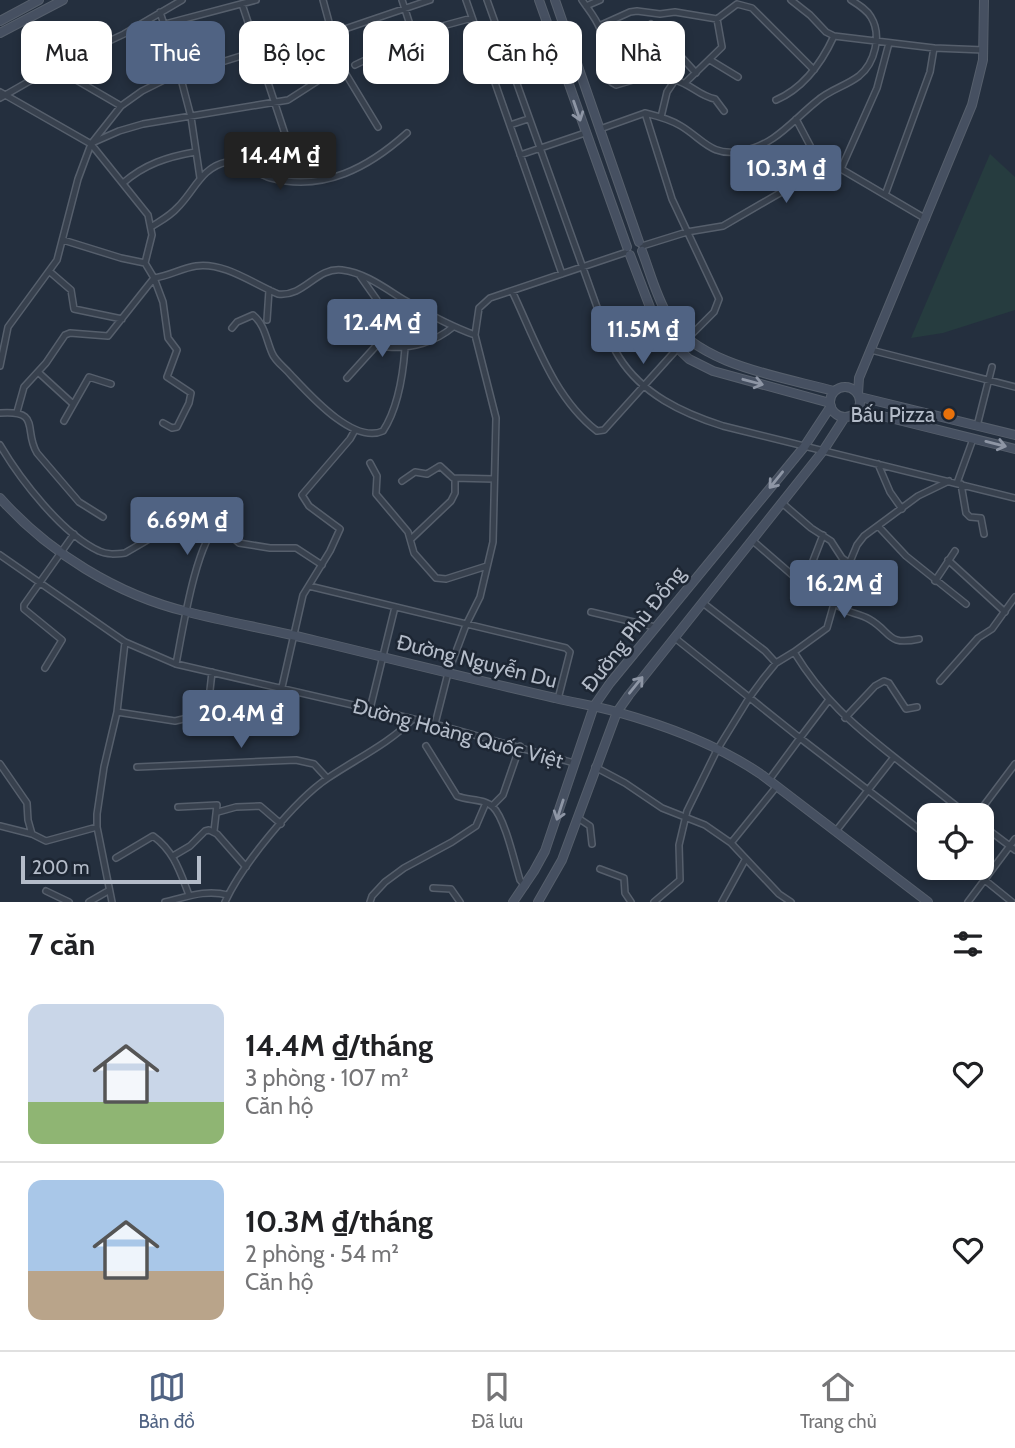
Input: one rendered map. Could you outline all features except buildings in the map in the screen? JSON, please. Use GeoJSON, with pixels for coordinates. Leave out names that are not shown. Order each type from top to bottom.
{"type":"FeatureCollection","features":[{"type":"Feature","properties":{"kind":"main road"},"geometry":{"type":"LineString","coordinates":[[0,21],[39,0]]}},
{"type":"Feature","properties":{"kind":"main road"},"geometry":{"type":"LineString","coordinates":[[0,33],[63,0]]}},
{"type":"Feature","properties":{"kind":"main road"},"geometry":{"type":"LineString","coordinates":[[539,0],[656,323],[677,349],[700,366],[830,405],[836,414],[845,417],[858,410],[859,378],[972,105],[984,50],[984,0]]}},
{"type":"Feature","properties":{"kind":"main road"},"geometry":{"type":"LineString","coordinates":[[555,0],[668,316],[687,339],[717,358],[834,391],[847,387],[859,378]]}},
{"type":"Feature","properties":{"kind":"main road"},"geometry":{"type":"LineString","coordinates":[[628,251],[631,241],[641,246]]}},
{"type":"Feature","properties":{"kind":"main road"},"geometry":{"type":"LineString","coordinates":[[628,251],[637,257],[641,246]]}},
{"type":"Feature","properties":{"kind":"main road"},"geometry":{"type":"LineString","coordinates":[[847,387],[859,395],[1015,435]]}},
{"type":"Feature","properties":{"kind":"main road"},"geometry":{"type":"LineString","coordinates":[[830,405],[834,391]]}},
{"type":"Feature","properties":{"kind":"main road","name":"Đường Phù Đổng"},"geometry":{"type":"LineString","coordinates":[[513,902],[545,851],[594,706],[655,627],[804,447],[830,405]]}},
{"type":"Feature","properties":{"kind":"main road"},"geometry":{"type":"LineString","coordinates":[[858,410],[1015,449]]}},
{"type":"Feature","properties":{"kind":"main road","name":"Đường Phù Đổng"},"geometry":{"type":"LineString","coordinates":[[538,902],[557,870],[617,712],[753,541],[845,417]]}},
{"type":"Feature","properties":{"kind":"main road","name":"Đường Nguyễn Du"},"geometry":{"type":"LineString","coordinates":[[0,498],[60,552],[94,573],[128,590],[186,612],[594,706],[680,733],[744,764],[769,780],[928,902]]}},
{"type":"Feature","properties":{"kind":"street"},"geometry":{"type":"LineString","coordinates":[[112,40],[182,0]]}},
{"type":"Feature","properties":{"kind":"street"},"geometry":{"type":"LineString","coordinates":[[179,21],[256,0]]}},
{"type":"Feature","properties":{"kind":"street"},"geometry":{"type":"LineString","coordinates":[[323,0],[329,21]]}},
{"type":"Feature","properties":{"kind":"street"},"geometry":{"type":"LineString","coordinates":[[402,0],[408,21]]}},
{"type":"Feature","properties":{"kind":"street"},"geometry":{"type":"LineString","coordinates":[[349,27],[430,0]]}},
{"type":"Feature","properties":{"kind":"street"},"geometry":{"type":"LineString","coordinates":[[466,0],[562,274]]}},
{"type":"Feature","properties":{"kind":"street"},"geometry":{"type":"LineString","coordinates":[[487,0],[602,321],[618,356],[644,388],[685,413],[705,421],[1015,498]]}},
{"type":"Feature","properties":{"kind":"street"},"geometry":{"type":"LineString","coordinates":[[596,21],[584,3],[600,0]]}},
{"type":"Feature","properties":{"kind":"street"},"geometry":{"type":"LineString","coordinates":[[791,0],[834,36],[934,48],[984,50]]}},
{"type":"Feature","properties":{"kind":"street"},"geometry":{"type":"LineString","coordinates":[[600,130],[645,113],[681,126],[703,145],[726,153],[745,151],[776,138],[821,97],[859,75],[873,56],[877,41],[876,29],[863,7],[851,0]]}},
{"type":"Feature","properties":{"kind":"street"},"geometry":{"type":"LineString","coordinates":[[242,4],[247,21]]}},
{"type":"Feature","properties":{"kind":"street"},"geometry":{"type":"LineString","coordinates":[[610,21],[637,11],[660,14],[676,12],[717,19],[737,4],[752,8],[814,70]]}},
{"type":"Feature","properties":{"kind":"street"},"geometry":{"type":"LineString","coordinates":[[160,12],[163,21]]}},
{"type":"Feature","properties":{"kind":"street"},"geometry":{"type":"LineString","coordinates":[[449,24],[472,18]]}},
{"type":"Feature","properties":{"kind":"street"},"geometry":{"type":"LineString","coordinates":[[717,19],[722,47],[685,83],[704,97],[715,99],[724,111]]}},
{"type":"Feature","properties":{"kind":"street"},"geometry":{"type":"LineString","coordinates":[[776,100],[793,90],[814,70],[834,36]]}},
{"type":"Feature","properties":{"kind":"street"},"geometry":{"type":"LineString","coordinates":[[841,169],[877,88],[889,43]]}},
{"type":"Feature","properties":{"kind":"street"},"geometry":{"type":"LineString","coordinates":[[885,195],[930,72],[934,48]]}},
{"type":"Feature","properties":{"kind":"street"},"geometry":{"type":"LineString","coordinates":[[710,60],[738,77]]}},
{"type":"Feature","properties":{"kind":"street"},"geometry":{"type":"LineString","coordinates":[[355,65],[363,61]]}},
{"type":"Feature","properties":{"kind":"street"},"geometry":{"type":"LineString","coordinates":[[685,61],[696,73]]}},
{"type":"Feature","properties":{"kind":"street"},"geometry":{"type":"LineString","coordinates":[[349,80],[377,127]]}},
{"type":"Feature","properties":{"kind":"street"},"geometry":{"type":"LineString","coordinates":[[2,95],[22,84]]}},
{"type":"Feature","properties":{"kind":"street"},"geometry":{"type":"LineString","coordinates":[[83,84],[121,106]]}},
{"type":"Feature","properties":{"kind":"street"},"geometry":{"type":"LineString","coordinates":[[0,366],[8,327],[57,260],[78,179],[91,144],[121,106],[155,84]]}},
{"type":"Feature","properties":{"kind":"street"},"geometry":{"type":"LineString","coordinates":[[182,84],[191,117],[200,178]]}},
{"type":"Feature","properties":{"kind":"street"},"geometry":{"type":"LineString","coordinates":[[268,84],[286,136]]}},
{"type":"Feature","properties":{"kind":"street"},"geometry":{"type":"LineString","coordinates":[[91,144],[129,127],[274,104],[288,100],[313,84]]}},
{"type":"Feature","properties":{"kind":"street"},"geometry":{"type":"LineString","coordinates":[[662,117],[667,92],[672,84]]}},
{"type":"Feature","properties":{"kind":"street"},"geometry":{"type":"LineString","coordinates":[[2,95],[91,144],[145,209],[151,227],[145,262],[163,302],[168,338],[177,350],[167,377],[191,393],[177,426],[172,428],[163,423]]}},
{"type":"Feature","properties":{"kind":"street"},"geometry":{"type":"LineString","coordinates":[[645,113],[672,199],[719,299],[714,312],[687,339]]}},
{"type":"Feature","properties":{"kind":"street"},"geometry":{"type":"LineString","coordinates":[[510,125],[528,118]]}},
{"type":"Feature","properties":{"kind":"street"},"geometry":{"type":"LineString","coordinates":[[796,119],[823,170]]}},
{"type":"Feature","properties":{"kind":"street"},"geometry":{"type":"LineString","coordinates":[[151,227],[177,209],[200,178],[218,166],[241,162],[271,178],[295,181],[339,177],[372,162],[407,133]]}},
{"type":"Feature","properties":{"kind":"street"},"geometry":{"type":"LineString","coordinates":[[520,155],[585,133]]}},
{"type":"Feature","properties":{"kind":"street"},"geometry":{"type":"LineString","coordinates":[[123,183],[155,161],[195,152]]}},
{"type":"Feature","properties":{"kind":"street"},"geometry":{"type":"LineString","coordinates":[[641,246],[687,232],[723,226],[829,168],[841,169],[926,219]]}},
{"type":"Feature","properties":{"kind":"street"},"geometry":{"type":"LineString","coordinates":[[63,240],[121,258],[145,262]]}},
{"type":"Feature","properties":{"kind":"street"},"geometry":{"type":"LineString","coordinates":[[435,724],[448,673],[480,597],[493,542],[496,418],[475,335],[478,313],[482,304],[490,298],[628,251]]}},
{"type":"Feature","properties":{"kind":"street"},"geometry":{"type":"LineString","coordinates":[[17,412],[24,387],[65,335],[74,333],[105,337],[113,332],[154,278],[198,266],[219,268],[269,290],[288,295],[297,293],[315,278],[331,270],[341,270],[367,277],[453,327],[475,335]]}},
{"type":"Feature","properties":{"kind":"street"},"geometry":{"type":"LineString","coordinates":[[49,271],[71,290],[74,309],[122,319]]}},
{"type":"Feature","properties":{"kind":"street"},"geometry":{"type":"LineString","coordinates":[[360,276],[377,300],[384,343],[388,347],[405,348],[438,337],[453,327]]}},
{"type":"Feature","properties":{"kind":"street"},"geometry":{"type":"LineString","coordinates":[[267,320],[269,290]]}},
{"type":"Feature","properties":{"kind":"street"},"geometry":{"type":"LineString","coordinates":[[512,291],[546,364],[568,402],[597,431],[604,430],[677,349]]}},
{"type":"Feature","properties":{"kind":"street"},"geometry":{"type":"LineString","coordinates":[[232,328],[250,315],[256,317],[263,327],[271,352],[307,394],[348,427],[379,433],[387,426],[392,416],[405,348]]}},
{"type":"Feature","properties":{"kind":"street"},"geometry":{"type":"LineString","coordinates":[[347,378],[375,347],[384,343]]}},
{"type":"Feature","properties":{"kind":"street"},"geometry":{"type":"LineString","coordinates":[[871,350],[1015,387]]}},
{"type":"Feature","properties":{"kind":"street"},"geometry":{"type":"LineString","coordinates":[[977,426],[992,368]]}},
{"type":"Feature","properties":{"kind":"street"},"geometry":{"type":"LineString","coordinates":[[38,372],[73,404]]}},
{"type":"Feature","properties":{"kind":"street"},"geometry":{"type":"LineString","coordinates":[[64,421],[89,377],[111,384]]}},
{"type":"Feature","properties":{"kind":"street"},"geometry":{"type":"LineString","coordinates":[[0,413],[17,412],[25,417],[32,428],[37,453],[79,502],[103,517]]}},
{"type":"Feature","properties":{"kind":"street"},"geometry":{"type":"LineString","coordinates":[[282,687],[303,595],[340,530],[309,506],[302,495],[351,439],[355,430]]}},
{"type":"Feature","properties":{"kind":"street"},"geometry":{"type":"LineString","coordinates":[[973,439],[959,483],[966,513],[970,517],[981,518],[984,534]]}},
{"type":"Feature","properties":{"kind":"street"},"geometry":{"type":"LineString","coordinates":[[0,445],[32,493],[74,534],[99,551],[125,553],[180,521],[200,513],[207,514],[239,543],[270,548],[296,548],[322,565]]}},
{"type":"Feature","properties":{"kind":"street"},"geometry":{"type":"LineString","coordinates":[[370,463],[377,476],[376,494],[411,538],[414,553],[436,578],[446,579],[487,566]]}},
{"type":"Feature","properties":{"kind":"street"},"geometry":{"type":"LineString","coordinates":[[878,464],[890,492],[902,509]]}},
{"type":"Feature","properties":{"kind":"street"},"geometry":{"type":"LineString","coordinates":[[402,481],[415,472],[427,474],[440,466],[455,479],[494,479]]}},
{"type":"Feature","properties":{"kind":"street"},"geometry":{"type":"LineString","coordinates":[[411,538],[451,501],[455,493],[455,479]]}},
{"type":"Feature","properties":{"kind":"street"},"geometry":{"type":"LineString","coordinates":[[654,902],[680,880],[679,845],[685,819],[717,750],[748,698],[776,663],[827,628],[834,602],[857,545],[918,496],[949,481]]}},
{"type":"Feature","properties":{"kind":"street"},"geometry":{"type":"LineString","coordinates":[[782,503],[823,535],[849,564]]}},
{"type":"Feature","properties":{"kind":"street"},"geometry":{"type":"LineString","coordinates":[[176,664],[186,612],[205,542],[219,524]]}},
{"type":"Feature","properties":{"kind":"street"},"geometry":{"type":"LineString","coordinates":[[878,526],[906,556],[966,604]]}},
{"type":"Feature","properties":{"kind":"street"},"geometry":{"type":"LineString","coordinates":[[45,668],[62,640],[24,607],[74,534]]}},
{"type":"Feature","properties":{"kind":"street"},"geometry":{"type":"LineString","coordinates":[[753,541],[798,580],[811,566],[823,535]]}},
{"type":"Feature","properties":{"kind":"street"},"geometry":{"type":"LineString","coordinates":[[935,580],[956,551]]}},
{"type":"Feature","properties":{"kind":"street","name":"Đường Hoàng Quốc Việt"},"geometry":{"type":"LineString","coordinates":[[0,555],[125,642],[176,664],[435,724],[574,763]]}},
{"type":"Feature","properties":{"kind":"street"},"geometry":{"type":"LineString","coordinates":[[948,560],[1005,612]]}},
{"type":"Feature","properties":{"kind":"street"},"geometry":{"type":"LineString","coordinates":[[309,586],[566,648],[570,652],[558,699]]}},
{"type":"Feature","properties":{"kind":"street"},"geometry":{"type":"LineString","coordinates":[[940,681],[978,638],[992,629],[1015,597]]}},
{"type":"Feature","properties":{"kind":"street"},"geometry":{"type":"LineString","coordinates":[[834,602],[852,615],[871,621],[890,638],[905,642],[919,639]]}},
{"type":"Feature","properties":{"kind":"street"},"geometry":{"type":"LineString","coordinates":[[703,603],[765,651],[776,663]]}},
{"type":"Feature","properties":{"kind":"street"},"geometry":{"type":"LineString","coordinates":[[370,709],[395,607]]}},
{"type":"Feature","properties":{"kind":"street"},"geometry":{"type":"LineString","coordinates":[[591,612],[655,627]]}},
{"type":"Feature","properties":{"kind":"street"},"geometry":{"type":"LineString","coordinates":[[675,638],[748,698],[917,828]]}},
{"type":"Feature","properties":{"kind":"street"},"geometry":{"type":"LineString","coordinates":[[112,902],[97,827],[100,788],[117,712],[125,642]]}},
{"type":"Feature","properties":{"kind":"street"},"geometry":{"type":"LineString","coordinates":[[794,652],[828,701],[845,718],[952,803]]}},
{"type":"Feature","properties":{"kind":"street"},"geometry":{"type":"LineString","coordinates":[[117,712],[175,721],[207,717],[212,672]]}},
{"type":"Feature","properties":{"kind":"street"},"geometry":{"type":"LineString","coordinates":[[845,718],[884,681],[889,683],[906,709],[917,707]]}},
{"type":"Feature","properties":{"kind":"street"},"geometry":{"type":"LineString","coordinates":[[769,780],[828,701]]}},
{"type":"Feature","properties":{"kind":"street"},"geometry":{"type":"LineString","coordinates":[[225,902],[246,867],[297,806],[327,778],[368,753],[412,720]]}},
{"type":"Feature","properties":{"kind":"street"},"geometry":{"type":"LineString","coordinates":[[426,746],[457,796],[477,799],[489,805],[507,836],[524,886]]}},
{"type":"Feature","properties":{"kind":"street"},"geometry":{"type":"LineString","coordinates":[[370,902],[385,882],[404,868],[476,827],[489,805],[503,795],[520,746]]}},
{"type":"Feature","properties":{"kind":"street"},"geometry":{"type":"LineString","coordinates":[[836,831],[894,757]]}},
{"type":"Feature","properties":{"kind":"street"},"geometry":{"type":"LineString","coordinates":[[137,767],[296,760],[314,764],[327,778]]}},
{"type":"Feature","properties":{"kind":"street"},"geometry":{"type":"LineString","coordinates":[[0,764],[27,803],[28,820],[33,834]]}},
{"type":"Feature","properties":{"kind":"street"},"geometry":{"type":"LineString","coordinates":[[986,803],[1015,764]]}},
{"type":"Feature","properties":{"kind":"street"},"geometry":{"type":"LineString","coordinates":[[595,767],[662,808],[705,825],[731,843],[779,894],[791,902]]}},
{"type":"Feature","properties":{"kind":"street"},"geometry":{"type":"LineString","coordinates":[[731,843],[777,786]]}},
{"type":"Feature","properties":{"kind":"street"},"geometry":{"type":"LineString","coordinates":[[178,807],[215,805],[218,813],[214,831]]}},
{"type":"Feature","properties":{"kind":"street"},"geometry":{"type":"LineString","coordinates":[[218,813],[236,807],[260,806],[281,824]]}},
{"type":"Feature","properties":{"kind":"street"},"geometry":{"type":"LineString","coordinates":[[578,818],[590,826],[592,844]]}},
{"type":"Feature","properties":{"kind":"street"},"geometry":{"type":"LineString","coordinates":[[0,827],[33,834],[50,841],[97,827]]}},
{"type":"Feature","properties":{"kind":"street"},"geometry":{"type":"LineString","coordinates":[[173,856],[190,846],[205,831],[214,831],[246,867]]}},
{"type":"Feature","properties":{"kind":"street"},"geometry":{"type":"LineString","coordinates":[[994,834],[1012,848]]}},
{"type":"Feature","properties":{"kind":"street"},"geometry":{"type":"LineString","coordinates":[[116,858],[153,836],[167,847],[173,856],[189,895]]}},
{"type":"Feature","properties":{"kind":"street"},"geometry":{"type":"LineString","coordinates":[[994,869],[1012,848],[1015,839]]}},
{"type":"Feature","properties":{"kind":"street"},"geometry":{"type":"LineString","coordinates":[[722,902],[745,860]]}},
{"type":"Feature","properties":{"kind":"street"},"geometry":{"type":"LineString","coordinates":[[600,869],[624,878],[625,893],[631,902]]}},
{"type":"Feature","properties":{"kind":"street"},"geometry":{"type":"LineString","coordinates":[[968,902],[984,880]]}},
{"type":"Feature","properties":{"kind":"street"},"geometry":{"type":"LineString","coordinates":[[986,880],[1012,902]]}},
{"type":"Feature","properties":{"kind":"street"},"geometry":{"type":"LineString","coordinates":[[433,888],[451,889],[460,902]]}},
{"type":"Feature","properties":{"kind":"street"},"geometry":{"type":"LineString","coordinates":[[46,891],[69,902]]}},
{"type":"Feature","properties":{"kind":"street"},"geometry":{"type":"LineString","coordinates":[[89,902],[108,891]]}},
{"type":"Feature","properties":{"kind":"street"},"geometry":{"type":"LineString","coordinates":[[165,902],[189,895],[217,892],[228,895]]}},
{"type":"Feature","properties":{"kind":"green space"},"geometry":{"type":"Polygon","coordinates":[[[990,154],[1015,177],[1015,310],[943,333],[911,338],[990,154]]]}},
{"type":"Feature","properties":{"kind":"place","name":"Bấu Pizza"},"geometry":{"type":"Point","coordinates":[949,414]}}]}
